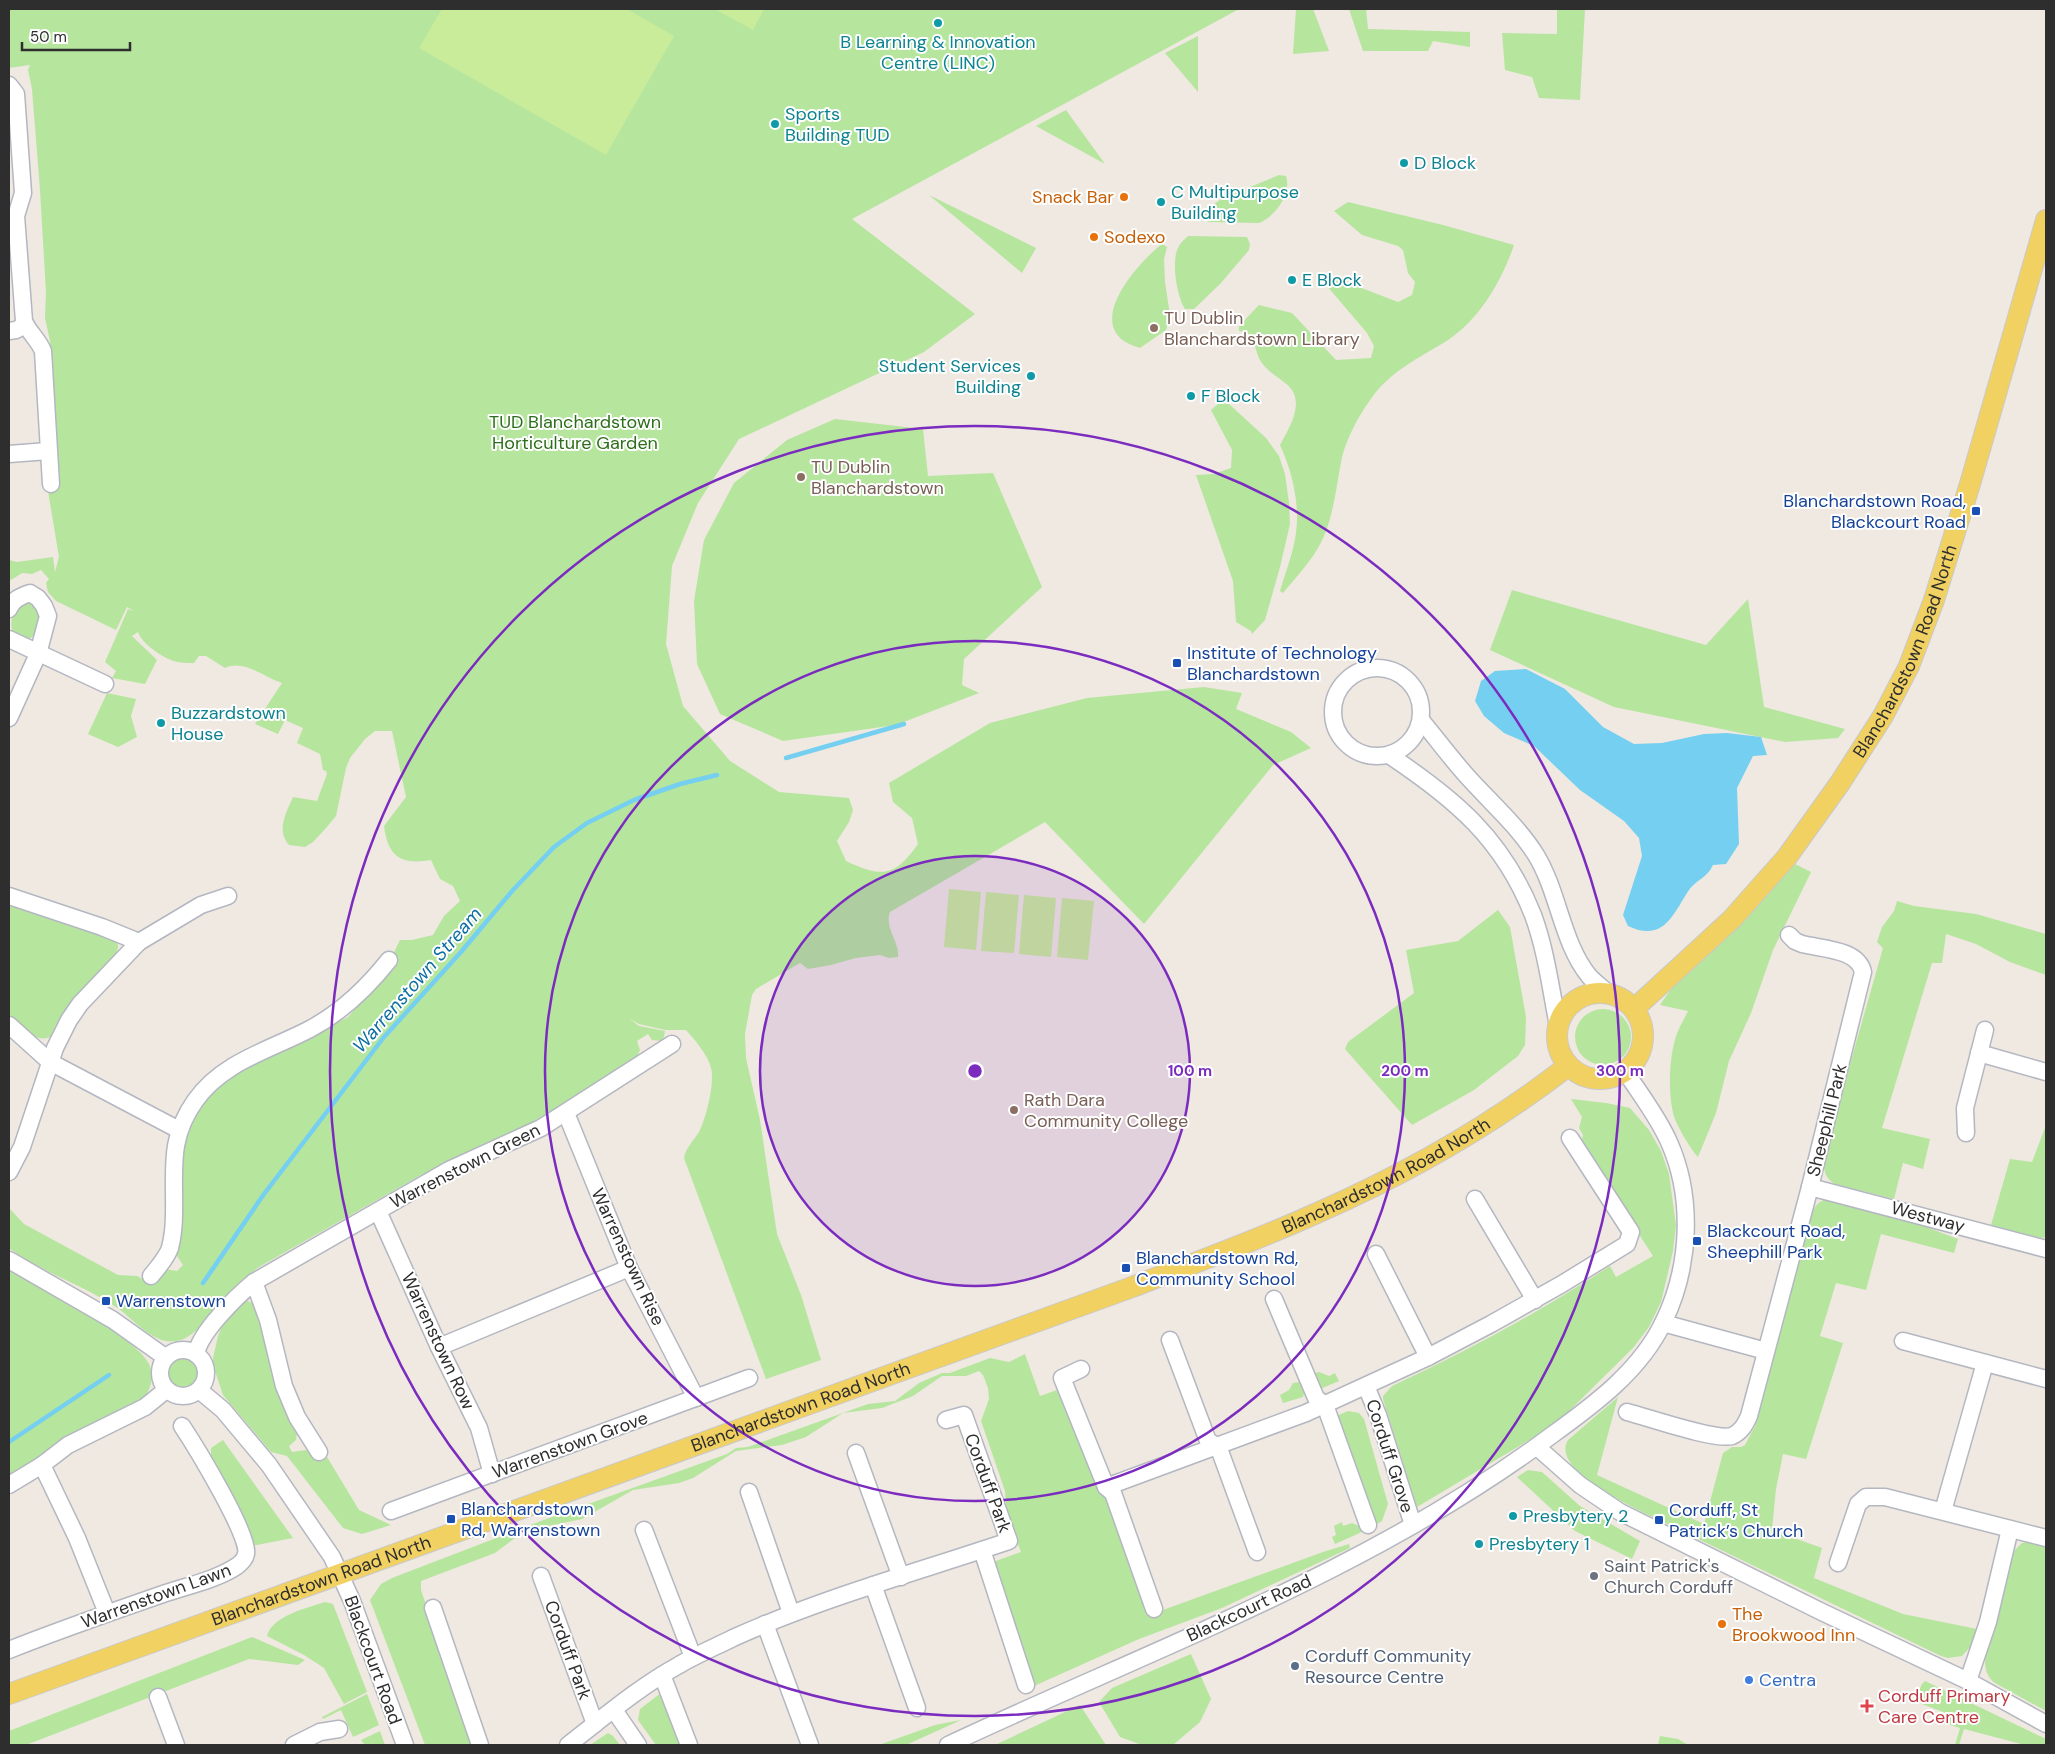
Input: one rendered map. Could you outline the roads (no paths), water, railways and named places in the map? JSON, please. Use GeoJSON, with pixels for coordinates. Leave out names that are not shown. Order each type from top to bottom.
{"type":"FeatureCollection","features":[{"type":"Feature","properties":{"kind":"main road","name":"Blanchardstown Road North"},"geometry":{"type":"LineString","coordinates":[[1634,1009],[1732,918],[1787,857],[1840,783],[1883,716],[1909,666],[1934,600],[1970,484],[2046,220]]}},
{"type":"Feature","properties":{"kind":"main road"},"geometry":{"type":"LineString","coordinates":[[1596,993],[1609,994],[1622,1000],[1634,1009],[1641,1022],[1643,1036],[1641,1050],[1634,1063],[1625,1071],[1609,1078],[1594,1079],[1580,1075],[1568,1066],[1560,1054],[1557,1040],[1558,1026],[1563,1014],[1572,1004],[1583,997],[1596,993]]}},
{"type":"Feature","properties":{"kind":"main road","name":"Blanchardstown Road North"},"geometry":{"type":"LineString","coordinates":[[9,1694],[1135,1286],[1317,1213],[1371,1187],[1483,1125],[1568,1066]]}},
{"type":"Feature","properties":{"kind":"street"},"geometry":{"type":"LineString","coordinates":[[9,85],[16,94],[23,193],[12,213],[26,325],[40,342],[43,351],[48,451],[52,484]]}},
{"type":"Feature","properties":{"kind":"street"},"geometry":{"type":"LineString","coordinates":[[9,331],[26,325]]}},
{"type":"Feature","properties":{"kind":"street"},"geometry":{"type":"LineString","coordinates":[[9,454],[48,451]]}},
{"type":"Feature","properties":{"kind":"street"},"geometry":{"type":"LineString","coordinates":[[9,609],[10,604],[21,596],[30,594],[38,598],[48,616],[38,654],[9,718]]}},
{"type":"Feature","properties":{"kind":"street"},"geometry":{"type":"LineString","coordinates":[[9,639],[105,684]]}},
{"type":"Feature","properties":{"kind":"street"},"geometry":{"type":"LineString","coordinates":[[1376,669],[1390,670],[1402,676],[1412,685],[1418,697],[1421,708],[1421,720],[1416,733],[1407,745],[1389,755],[1366,755],[1353,749],[1342,739],[1336,727],[1333,713],[1336,699],[1342,686],[1351,677],[1363,671],[1376,669]]}},
{"type":"Feature","properties":{"kind":"street"},"geometry":{"type":"LineString","coordinates":[[1421,720],[1466,775],[1512,823],[1536,855],[1554,893],[1571,944],[1580,963],[1590,977],[1609,994]]}},
{"type":"Feature","properties":{"kind":"street"},"geometry":{"type":"LineString","coordinates":[[1389,755],[1436,788],[1472,818],[1505,860],[1533,916],[1558,1026]]}},
{"type":"Feature","properties":{"kind":"street"},"geometry":{"type":"LineString","coordinates":[[9,896],[102,927],[139,942]]}},
{"type":"Feature","properties":{"kind":"street"},"geometry":{"type":"LineString","coordinates":[[9,1172],[22,1147],[50,1062],[64,1029],[80,1004],[139,942],[201,905],[228,896]]}},
{"type":"Feature","properties":{"kind":"street","name":"Sheephill Park"},"geometry":{"type":"LineString","coordinates":[[1626,1412],[1719,1437],[1733,1435],[1744,1427],[1749,1416],[1810,1187],[1863,972],[1857,959],[1848,954],[1802,944],[1795,941],[1789,935]]}},
{"type":"Feature","properties":{"kind":"street"},"geometry":{"type":"LineString","coordinates":[[151,1276],[164,1259],[173,1237],[173,1161],[179,1130],[194,1102],[211,1082],[228,1069],[330,1018],[354,999],[389,960]]}},
{"type":"Feature","properties":{"kind":"street"},"geometry":{"type":"LineString","coordinates":[[9,1025],[50,1062],[179,1130]]}},
{"type":"Feature","properties":{"kind":"street"},"geometry":{"type":"LineString","coordinates":[[1966,1133],[1965,1108],[1985,1030]]}},
{"type":"Feature","properties":{"kind":"street","name":"Warrenstown Green"},"geometry":{"type":"LineString","coordinates":[[196,1354],[204,1337],[227,1307],[254,1282],[451,1169],[542,1128],[672,1044]]}},
{"type":"Feature","properties":{"kind":"street"},"geometry":{"type":"LineString","coordinates":[[1979,1053],[2046,1072]]}},
{"type":"Feature","properties":{"kind":"street","name":"Blackcourt Road"},"geometry":{"type":"LineString","coordinates":[[948,1745],[1238,1614],[1373,1548],[1500,1472],[1537,1447],[1594,1404],[1615,1384],[1648,1348],[1663,1323],[1674,1296],[1682,1263],[1685,1238],[1684,1196],[1669,1142],[1625,1071]]}},
{"type":"Feature","properties":{"kind":"street","name":"Warrenstown Rise"},"geometry":{"type":"LineString","coordinates":[[566,1114],[628,1268],[696,1398]]}},
{"type":"Feature","properties":{"kind":"street","name":"Corduff Grove"},"geometry":{"type":"LineString","coordinates":[[1106,1487],[1325,1405],[1366,1386],[1428,1357],[1535,1300],[1627,1244],[1631,1232],[1570,1138]]}},
{"type":"Feature","properties":{"kind":"street","name":"Westway"},"geometry":{"type":"LineString","coordinates":[[1810,1187],[2046,1249]]}},
{"type":"Feature","properties":{"kind":"street"},"geometry":{"type":"LineString","coordinates":[[1475,1199],[1535,1300]]}},
{"type":"Feature","properties":{"kind":"street","name":"Warrenstown Row"},"geometry":{"type":"LineString","coordinates":[[378,1211],[439,1347],[479,1428],[492,1474]]}},
{"type":"Feature","properties":{"kind":"street"},"geometry":{"type":"LineString","coordinates":[[1376,1254],[1428,1357]]}},
{"type":"Feature","properties":{"kind":"street"},"geometry":{"type":"LineString","coordinates":[[9,1260],[113,1320],[165,1357]]}},
{"type":"Feature","properties":{"kind":"street"},"geometry":{"type":"LineString","coordinates":[[439,1347],[628,1268]]}},
{"type":"Feature","properties":{"kind":"street"},"geometry":{"type":"LineString","coordinates":[[254,1282],[268,1320],[284,1386],[297,1417],[319,1452]]}},
{"type":"Feature","properties":{"kind":"street"},"geometry":{"type":"LineString","coordinates":[[1274,1299],[1316,1398],[1325,1405],[1368,1525]]}},
{"type":"Feature","properties":{"kind":"street"},"geometry":{"type":"LineString","coordinates":[[1663,1323],[1766,1352]]}},
{"type":"Feature","properties":{"kind":"street"},"geometry":{"type":"LineString","coordinates":[[1170,1340],[1208,1441],[1217,1446],[1257,1552]]}},
{"type":"Feature","properties":{"kind":"street"},"geometry":{"type":"LineString","coordinates":[[1903,1341],[2046,1380]]}},
{"type":"Feature","properties":{"kind":"street"},"geometry":{"type":"LineString","coordinates":[[184,1350],[196,1354],[206,1367],[204,1383],[199,1390],[193,1394],[179,1397],[166,1390],[162,1384],[159,1370],[165,1357],[170,1353],[184,1350]]}},
{"type":"Feature","properties":{"kind":"street"},"geometry":{"type":"LineString","coordinates":[[1943,1511],[1985,1363]]}},
{"type":"Feature","properties":{"kind":"street"},"geometry":{"type":"LineString","coordinates":[[1081,1369],[1062,1378],[1106,1487],[1113,1493],[1154,1609]]}},
{"type":"Feature","properties":{"kind":"street","name":"Warrenstown Grove"},"geometry":{"type":"LineString","coordinates":[[391,1511],[749,1378]]}},
{"type":"Feature","properties":{"kind":"street","name":"Corduff Grove"},"geometry":{"type":"LineString","coordinates":[[1366,1386],[1378,1415],[1413,1525]]}},
{"type":"Feature","properties":{"kind":"street"},"geometry":{"type":"LineString","coordinates":[[9,1485],[42,1465],[68,1445],[145,1407],[166,1390]]}},
{"type":"Feature","properties":{"kind":"street","name":"Blackcourt Road"},"geometry":{"type":"LineString","coordinates":[[199,1390],[223,1410],[269,1465],[316,1532],[341,1574],[406,1745]]}},
{"type":"Feature","properties":{"kind":"street","name":"Corduff Park"},"geometry":{"type":"LineString","coordinates":[[568,1745],[662,1675],[693,1657],[791,1613],[1009,1541],[964,1415],[946,1420]]}},
{"type":"Feature","properties":{"kind":"street","name":"Warrenstown Lawn"},"geometry":{"type":"LineString","coordinates":[[9,1650],[107,1613],[220,1574],[236,1567],[246,1556],[247,1550],[244,1541],[225,1500],[196,1446],[182,1426]]}},
{"type":"Feature","properties":{"kind":"street"},"geometry":{"type":"LineString","coordinates":[[1537,1447],[1580,1485],[1620,1512],[1814,1608],[1968,1681],[2046,1724]]}},
{"type":"Feature","properties":{"kind":"street"},"geometry":{"type":"LineString","coordinates":[[856,1453],[901,1576]]}},
{"type":"Feature","properties":{"kind":"street"},"geometry":{"type":"LineString","coordinates":[[42,1465],[77,1538],[107,1613]]}},
{"type":"Feature","properties":{"kind":"street"},"geometry":{"type":"LineString","coordinates":[[749,1492],[791,1613]]}},
{"type":"Feature","properties":{"kind":"street"},"geometry":{"type":"LineString","coordinates":[[1838,1563],[1858,1504],[1866,1497],[1881,1496],[2046,1538]]}},
{"type":"Feature","properties":{"kind":"street"},"geometry":{"type":"LineString","coordinates":[[1968,1681],[1988,1622],[2010,1529]]}},
{"type":"Feature","properties":{"kind":"street"},"geometry":{"type":"LineString","coordinates":[[644,1530],[693,1657]]}},
{"type":"Feature","properties":{"kind":"street","name":"Corduff Park"},"geometry":{"type":"LineString","coordinates":[[982,1550],[1026,1685]]}},
{"type":"Feature","properties":{"kind":"street","name":"Corduff Park"},"geometry":{"type":"LineString","coordinates":[[541,1576],[595,1724]]}},
{"type":"Feature","properties":{"kind":"street"},"geometry":{"type":"LineString","coordinates":[[873,1585],[917,1708]]}},
{"type":"Feature","properties":{"kind":"street"},"geometry":{"type":"LineString","coordinates":[[433,1608],[480,1745]]}},
{"type":"Feature","properties":{"kind":"street"},"geometry":{"type":"LineString","coordinates":[[765,1624],[810,1745]]}},
{"type":"Feature","properties":{"kind":"street"},"geometry":{"type":"LineString","coordinates":[[662,1675],[688,1745]]}},
{"type":"Feature","properties":{"kind":"street"},"geometry":{"type":"LineString","coordinates":[[158,1697],[176,1745]]}},
{"type":"Feature","properties":{"kind":"street","name":"Corduff Park"},"geometry":{"type":"LineString","coordinates":[[614,1710],[638,1745]]}},
{"type":"Feature","properties":{"kind":"street"},"geometry":{"type":"LineString","coordinates":[[294,1745],[320,1732],[339,1729]]}},
{"type":"Feature","properties":{"kind":"water"},"geometry":{"type":"Polygon","coordinates":[[[1526,669],[1565,689],[1603,727],[1634,744],[1662,743],[1704,734],[1727,733],[1761,737],[1767,755],[1753,756],[1737,788],[1739,844],[1726,864],[1713,865],[1708,873],[1689,890],[1672,916],[1659,928],[1650,931],[1628,926],[1623,915],[1642,856],[1639,838],[1624,821],[1580,790],[1534,746],[1504,733],[1484,716],[1475,701],[1481,681],[1495,671],[1526,669]]]}},
{"type":"Feature","properties":{"kind":"waterway","name":"Warrenstown Stream"},"geometry":{"type":"LineString","coordinates":[[786,758],[904,724]]}},
{"type":"Feature","properties":{"kind":"waterway","name":"Warrenstown Stream"},"geometry":{"type":"LineString","coordinates":[[203,1283],[264,1194],[384,1037],[461,952],[513,890],[554,847],[587,823],[634,800],[680,784],[717,775]]}},
{"type":"Feature","properties":{"kind":"waterway","name":"Warrenstown Stream"},"geometry":{"type":"LineString","coordinates":[[9,1442],[109,1375]]}},
{"type":"Feature","properties":{"kind":"place","name":"B Learning & Innovation Centre (LINC)"},"geometry":{"type":"Point","coordinates":[938,23]}},
{"type":"Feature","properties":{"kind":"place","name":"Sports Building TUD"},"geometry":{"type":"Point","coordinates":[775,124]}},
{"type":"Feature","properties":{"kind":"place","name":"D Block"},"geometry":{"type":"Point","coordinates":[1404,163]}},
{"type":"Feature","properties":{"kind":"place","name":"Snack Bar"},"geometry":{"type":"Point","coordinates":[1124,197]}},
{"type":"Feature","properties":{"kind":"place","name":"C Multipurpose Building"},"geometry":{"type":"Point","coordinates":[1161,202]}},
{"type":"Feature","properties":{"kind":"place","name":"Sodexo"},"geometry":{"type":"Point","coordinates":[1094,237]}},
{"type":"Feature","properties":{"kind":"place","name":"E Block"},"geometry":{"type":"Point","coordinates":[1292,280]}},
{"type":"Feature","properties":{"kind":"place","name":"TU Dublin Blanchardstown Library"},"geometry":{"type":"Point","coordinates":[1154,328]}},
{"type":"Feature","properties":{"kind":"place","name":"Student Services Building"},"geometry":{"type":"Point","coordinates":[1031,376]}},
{"type":"Feature","properties":{"kind":"place","name":"F Block"},"geometry":{"type":"Point","coordinates":[1191,396]}},
{"type":"Feature","properties":{"kind":"place","name":"TU Dublin Blanchardstown"},"geometry":{"type":"Point","coordinates":[801,477]}},
{"type":"Feature","properties":{"kind":"place","name":"Blanchardstown Road, Blackcourt Road"},"geometry":{"type":"Point","coordinates":[1976,511]}},
{"type":"Feature","properties":{"kind":"place","name":"Institute of Technology Blanchardstown"},"geometry":{"type":"Point","coordinates":[1177,663]}},
{"type":"Feature","properties":{"kind":"place","name":"Buzzardstown House"},"geometry":{"type":"Point","coordinates":[161,723]}},
{"type":"Feature","properties":{"kind":"place","name":"Rath Dara Community College"},"geometry":{"type":"Point","coordinates":[1014,1110]}},
{"type":"Feature","properties":{"kind":"place","name":"Blackcourt Road, Sheephill Park"},"geometry":{"type":"Point","coordinates":[1697,1241]}},
{"type":"Feature","properties":{"kind":"place","name":"Blanchardstown Rd, Community School"},"geometry":{"type":"Point","coordinates":[1126,1268]}},
{"type":"Feature","properties":{"kind":"place","name":"Warrenstown"},"geometry":{"type":"Point","coordinates":[106,1301]}},
{"type":"Feature","properties":{"kind":"place","name":"Presbytery 2"},"geometry":{"type":"Point","coordinates":[1513,1516]}},
{"type":"Feature","properties":{"kind":"place","name":"Blanchardstown Rd, Warrenstown"},"geometry":{"type":"Point","coordinates":[451,1519]}},
{"type":"Feature","properties":{"kind":"place","name":"Corduff, St Patrick’s Church"},"geometry":{"type":"Point","coordinates":[1659,1520]}},
{"type":"Feature","properties":{"kind":"place","name":"Presbytery 1"},"geometry":{"type":"Point","coordinates":[1479,1544]}},
{"type":"Feature","properties":{"kind":"place","name":"Saint Patrick's Church Corduff"},"geometry":{"type":"Point","coordinates":[1594,1576]}},
{"type":"Feature","properties":{"kind":"place","name":"The Brookwood Inn"},"geometry":{"type":"Point","coordinates":[1722,1624]}},
{"type":"Feature","properties":{"kind":"place","name":"Corduff Community Resource Centre"},"geometry":{"type":"Point","coordinates":[1295,1666]}},
{"type":"Feature","properties":{"kind":"place","name":"Centra"},"geometry":{"type":"Point","coordinates":[1749,1680]}},
{"type":"Feature","properties":{"kind":"place","name":"Corduff Primary Care Centre"},"geometry":{"type":"Point","coordinates":[1867,1706]}},
{"type":"Feature","properties":{"kind":"park label","name":"TUD Blanchardstown Horticulture Garden"},"geometry":{"type":"Point","coordinates":[575,432]}}]}
